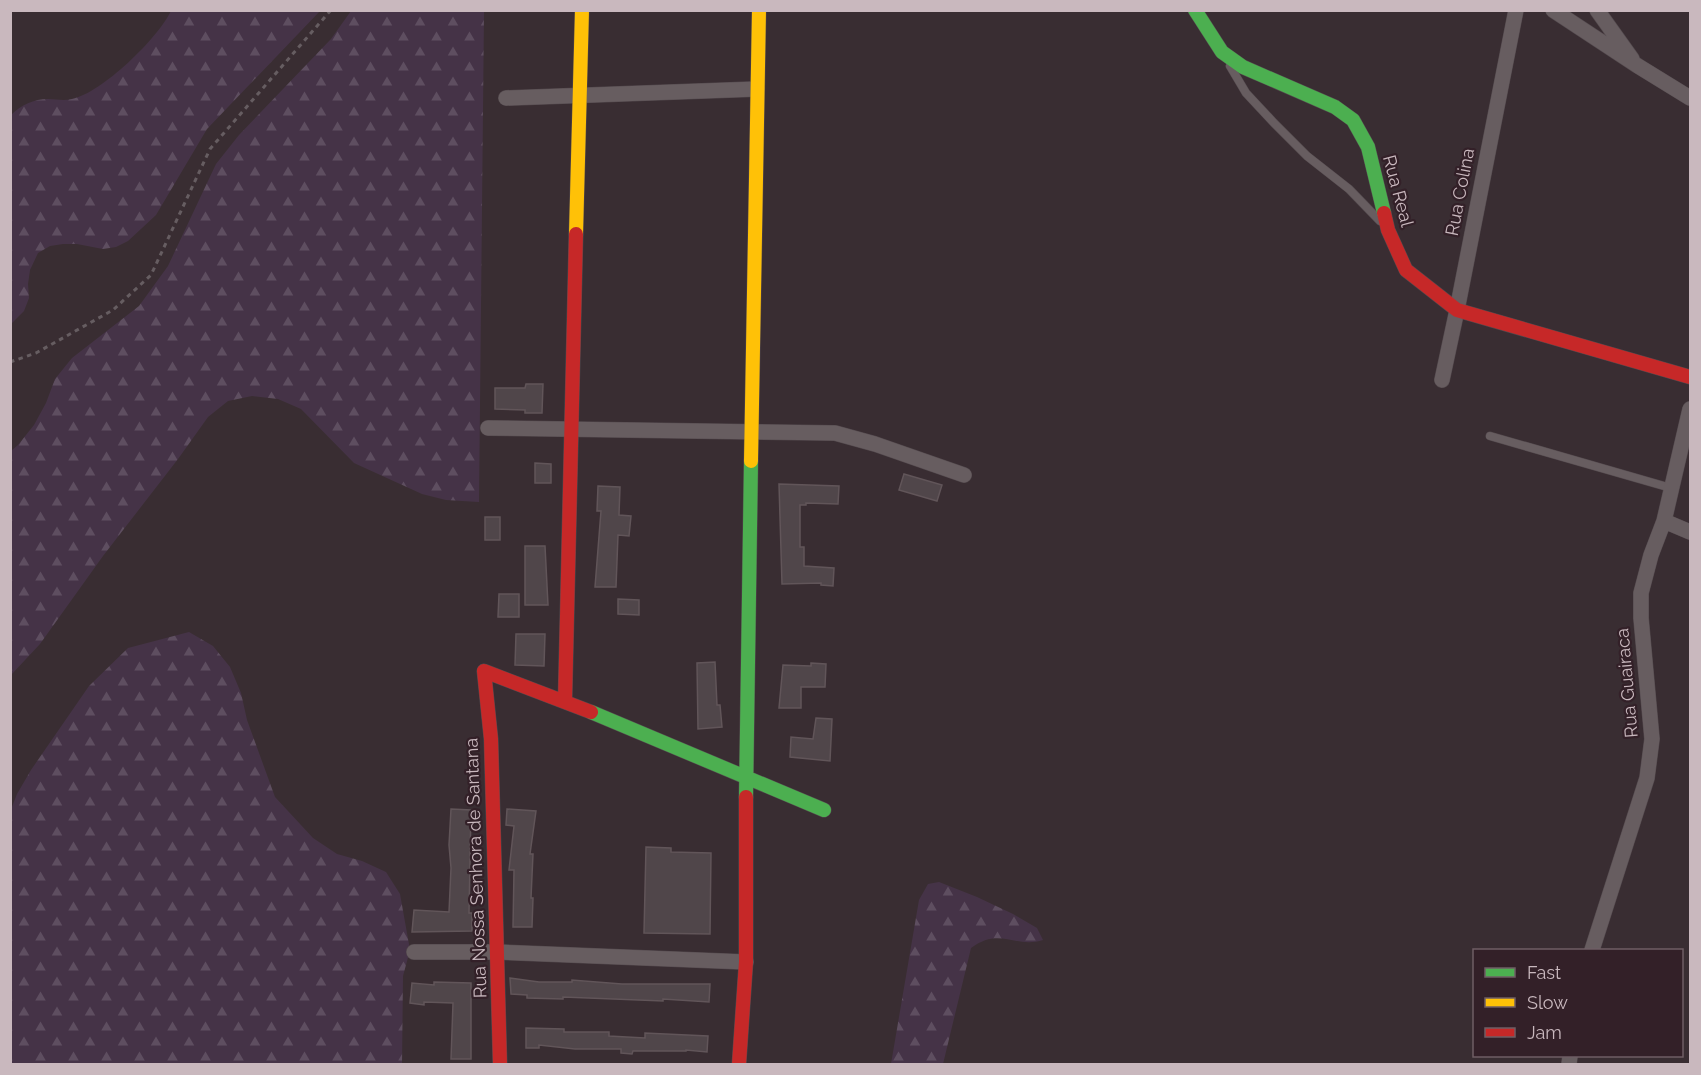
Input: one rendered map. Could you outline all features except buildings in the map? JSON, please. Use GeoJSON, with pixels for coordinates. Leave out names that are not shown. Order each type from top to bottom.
{"type":"FeatureCollection","features":[{"type":"Feature","properties":{"kind":"street"},"geometry":{"type":"LineString","coordinates":[[582,10],[565,701],[824,810]]}},
{"type":"Feature","properties":{"kind":"street"},"geometry":{"type":"LineString","coordinates":[[739,1065],[746,962],[746,776],[759,10]]}},
{"type":"Feature","properties":{"kind":"street","name":"Rua Real"},"geometry":{"type":"LineString","coordinates":[[1195,10],[1222,52],[1243,68],[1335,107],[1353,120],[1368,147],[1388,230],[1407,270],[1433,293],[1457,310],[1690,377]]}},
{"type":"Feature","properties":{"kind":"street","name":"Rua Colina"},"geometry":{"type":"LineString","coordinates":[[1442,380],[1516,10]]}},
{"type":"Feature","properties":{"kind":"street"},"geometry":{"type":"LineString","coordinates":[[1553,10],[1690,98]]}},
{"type":"Feature","properties":{"kind":"street"},"geometry":{"type":"LineString","coordinates":[[1597,10],[1638,66]]}},
{"type":"Feature","properties":{"kind":"street"},"geometry":{"type":"LineString","coordinates":[[506,98],[758,89]]}},
{"type":"Feature","properties":{"kind":"street","name":"Rua Guairaca"},"geometry":{"type":"LineString","coordinates":[[1593,949],[1647,778],[1652,739],[1641,618],[1641,592],[1651,555],[1664,521],[1690,410]]}},
{"type":"Feature","properties":{"kind":"street"},"geometry":{"type":"LineString","coordinates":[[488,428],[835,434],[876,444],[964,475]]}},
{"type":"Feature","properties":{"kind":"street"},"geometry":{"type":"LineString","coordinates":[[1664,521],[1690,531]]}},
{"type":"Feature","properties":{"kind":"street","name":"Rua Nossa Senhora de Santana"},"geometry":{"type":"LineString","coordinates":[[500,1065],[491,739],[484,671],[565,701]]}},
{"type":"Feature","properties":{"kind":"street"},"geometry":{"type":"LineString","coordinates":[[414,952],[497,952],[746,962]]}},
{"type":"Feature","properties":{"kind":"lane"},"geometry":{"type":"LineString","coordinates":[[1222,52],[1246,93],[1307,156],[1349,189],[1388,230]]}},
{"type":"Feature","properties":{"kind":"lane"},"geometry":{"type":"LineString","coordinates":[[1490,436],[1671,488]]}},
{"type":"Feature","properties":{"kind":"path"},"geometry":{"type":"LineString","coordinates":[[10,362],[36,353],[113,310],[151,274],[210,149],[332,10]]}},
{"type":"Feature","properties":{"kind":"green space"},"geometry":{"type":"Polygon","coordinates":[[[171,11],[320,11],[207,129],[156,215],[128,241],[116,247],[103,249],[63,244],[50,246],[38,253],[30,270],[29,298],[24,311],[11,324],[11,115],[33,101],[72,99],[98,87],[142,49],[171,11]]]}},
{"type":"Feature","properties":{"kind":"green space"},"geometry":{"type":"Polygon","coordinates":[[[351,11],[484,11],[479,502],[446,500],[422,494],[354,463],[301,409],[278,399],[252,396],[228,401],[208,417],[40,644],[11,675],[11,451],[34,425],[55,379],[72,358],[139,306],[168,266],[216,164],[239,135],[331,39],[351,11]]]}},
{"type":"Feature","properties":{"kind":"green space"},"geometry":{"type":"Polygon","coordinates":[[[189,632],[213,646],[230,667],[241,693],[247,720],[275,797],[313,838],[337,854],[362,861],[386,872],[400,894],[410,950],[403,976],[402,1064],[11,1064],[10,812],[17,794],[89,686],[128,648],[189,632]]]}},
{"type":"Feature","properties":{"kind":"green space"},"geometry":{"type":"Polygon","coordinates":[[[939,882],[1013,914],[1037,928],[1043,940],[1024,942],[999,938],[981,942],[971,948],[943,1064],[891,1064],[919,900],[928,884],[939,882]]]}},
{"type":"Feature","properties":{"kind":"traffic: fast"},"geometry":{"type":"LineString","coordinates":[[1195,10],[1222,52],[1243,67],[1335,107],[1353,120],[1368,147],[1384,213]]}},
{"type":"Feature","properties":{"kind":"traffic: fast"},"geometry":{"type":"LineString","coordinates":[[746,797],[751,461]]}},
{"type":"Feature","properties":{"kind":"traffic: fast"},"geometry":{"type":"LineString","coordinates":[[591,712],[824,810]]}},
{"type":"Feature","properties":{"kind":"traffic: slow"},"geometry":{"type":"LineString","coordinates":[[576,234],[582,10]]}},
{"type":"Feature","properties":{"kind":"traffic: slow"},"geometry":{"type":"LineString","coordinates":[[751,461],[759,10]]}},
{"type":"Feature","properties":{"kind":"traffic: jam"},"geometry":{"type":"LineString","coordinates":[[1384,213],[1388,230],[1406,270],[1457,310],[1690,377]]}},
{"type":"Feature","properties":{"kind":"traffic: jam"},"geometry":{"type":"LineString","coordinates":[[565,701],[576,234]]}},
{"type":"Feature","properties":{"kind":"traffic: jam"},"geometry":{"type":"LineString","coordinates":[[500,1064],[491,739],[484,671],[591,712]]}},
{"type":"Feature","properties":{"kind":"traffic: jam"},"geometry":{"type":"LineString","coordinates":[[739,1064],[746,962],[746,797]]}}]}
